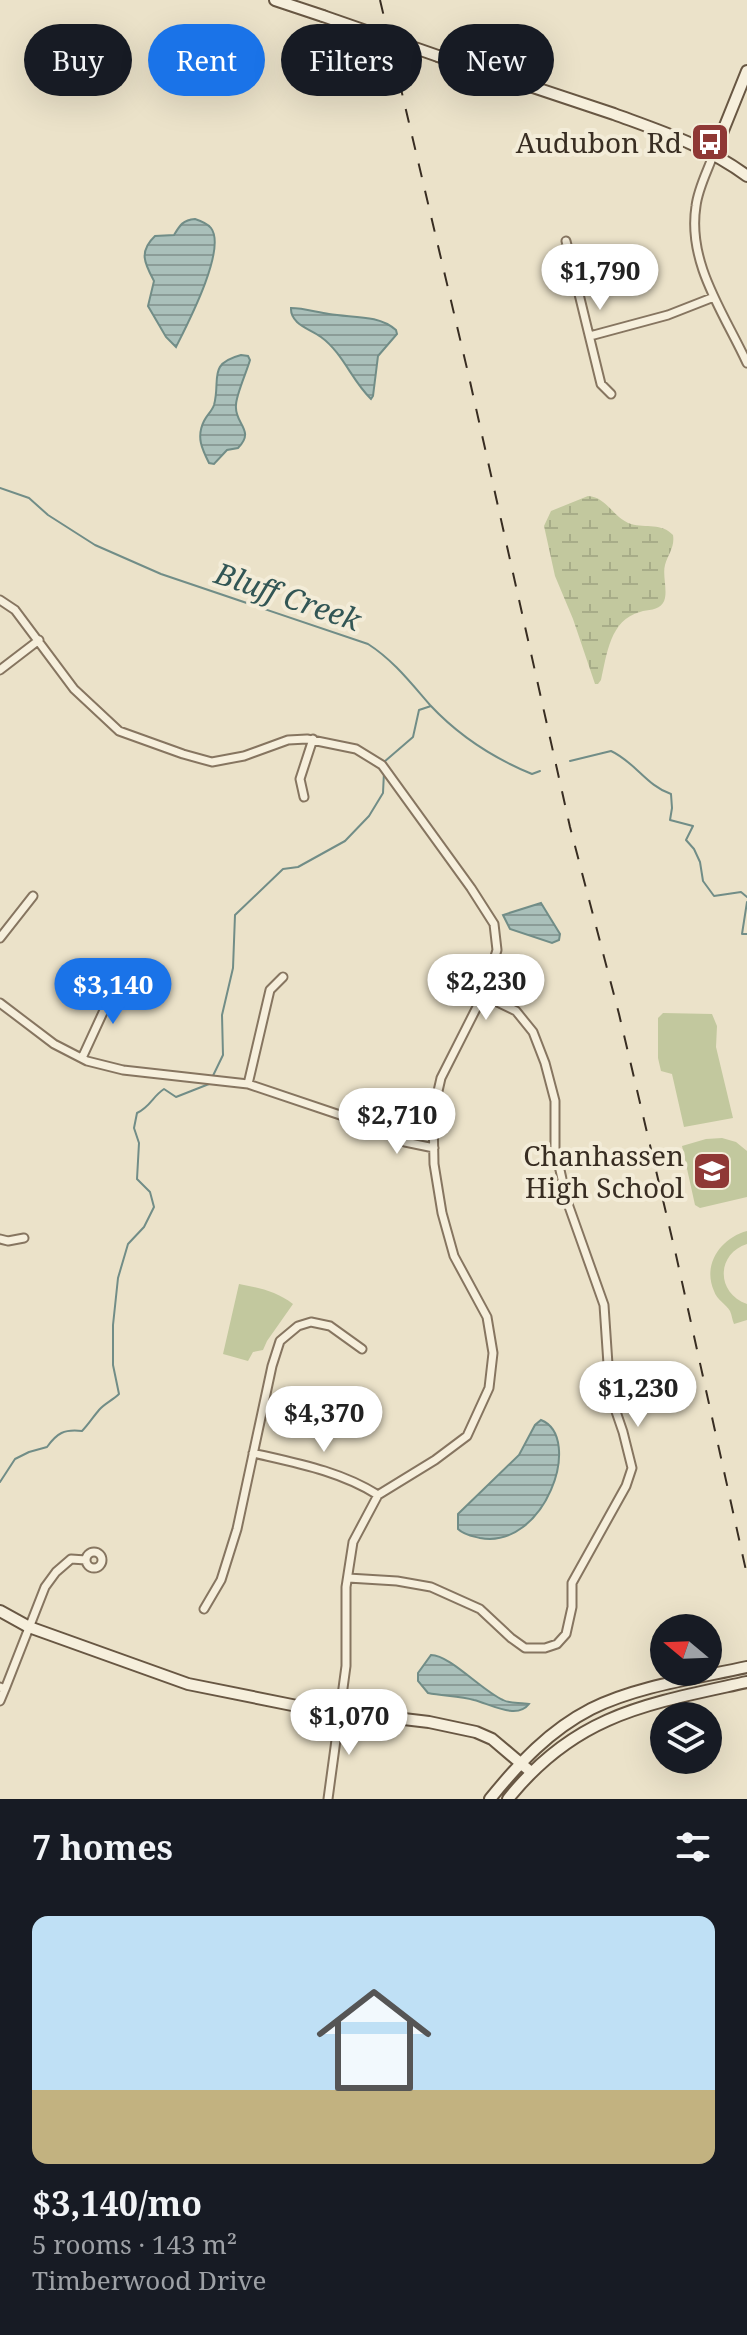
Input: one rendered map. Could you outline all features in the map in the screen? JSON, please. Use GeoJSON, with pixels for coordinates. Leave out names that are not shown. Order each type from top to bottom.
{"type":"FeatureCollection","features":[{"type":"Feature","properties":{"kind":"street"},"geometry":{"type":"LineString","coordinates":[[275,0],[661,131],[714,153],[747,176]]}},
{"type":"Feature","properties":{"kind":"street"},"geometry":{"type":"LineString","coordinates":[[747,71],[696,204],[694,234],[699,262],[747,363]]}},
{"type":"Feature","properties":{"kind":"street"},"geometry":{"type":"LineString","coordinates":[[566,241],[601,384],[611,394]]}},
{"type":"Feature","properties":{"kind":"street"},"geometry":{"type":"LineString","coordinates":[[590,336],[668,315],[714,297]]}},
{"type":"Feature","properties":{"kind":"street"},"geometry":{"type":"LineString","coordinates":[[0,600],[15,610],[74,689],[119,731],[212,762],[244,756],[288,740],[313,739],[356,749],[382,765],[494,924],[497,950],[483,995],[441,1078],[433,1113],[434,1164],[442,1213],[454,1256],[487,1317],[493,1353],[489,1388],[467,1436],[378,1495],[353,1542],[348,1578],[346,1666],[328,1799]]}},
{"type":"Feature","properties":{"kind":"street"},"geometry":{"type":"LineString","coordinates":[[0,670],[39,640]]}},
{"type":"Feature","properties":{"kind":"street"},"geometry":{"type":"LineString","coordinates":[[304,797],[300,779],[313,739]]}},
{"type":"Feature","properties":{"kind":"street"},"geometry":{"type":"LineString","coordinates":[[0,938],[33,896]]}},
{"type":"Feature","properties":{"kind":"street"},"geometry":{"type":"LineString","coordinates":[[248,1084],[270,990],[283,977]]}},
{"type":"Feature","properties":{"kind":"street"},"geometry":{"type":"LineString","coordinates":[[82,1058],[117,982]]}},
{"type":"Feature","properties":{"kind":"street"},"geometry":{"type":"LineString","coordinates":[[348,1578],[431,1587],[480,1609],[525,1648],[545,1648],[557,1644],[566,1634],[572,1607],[572,1583],[626,1486],[632,1468],[610,1394],[604,1305],[567,1201],[555,1148],[555,1101],[545,1063],[533,1032],[516,1011],[483,995]]}},
{"type":"Feature","properties":{"kind":"street"},"geometry":{"type":"LineString","coordinates":[[0,1003],[54,1044],[82,1058],[123,1070],[248,1084],[343,1116]]}},
{"type":"Feature","properties":{"kind":"street"},"geometry":{"type":"LineString","coordinates":[[372,1126],[405,1142],[434,1148]]}},
{"type":"Feature","properties":{"kind":"street"},"geometry":{"type":"LineString","coordinates":[[0,1239],[24,1238]]}},
{"type":"Feature","properties":{"kind":"street"},"geometry":{"type":"LineString","coordinates":[[204,1609],[221,1580],[237,1529],[280,1341],[298,1326],[311,1322],[330,1326],[362,1349]]}},
{"type":"Feature","properties":{"kind":"street"},"geometry":{"type":"LineString","coordinates":[[253,1453],[337,1474],[378,1495]]}},
{"type":"Feature","properties":{"kind":"street"},"geometry":{"type":"LineString","coordinates":[[0,1701],[2,1688],[45,1587],[71,1559],[86,1560]]}},
{"type":"Feature","properties":{"kind":"street"},"geometry":{"type":"LineString","coordinates":[[0,1611],[29,1627],[188,1684],[302,1707],[429,1722],[476,1732],[492,1739],[531,1772]]}},
{"type":"Feature","properties":{"kind":"street"},"geometry":{"type":"LineString","coordinates":[[490,1799],[520,1762],[592,1709],[659,1687],[747,1667]]}},
{"type":"Feature","properties":{"kind":"street"},"geometry":{"type":"LineString","coordinates":[[508,1799],[558,1747],[617,1715],[640,1706],[747,1682]]}},
{"type":"Feature","properties":{"kind":"green space"},"geometry":{"type":"Polygon","coordinates":[[[588,496],[600,500],[631,524],[654,526],[673,535],[665,565],[663,603],[656,609],[643,611],[622,622],[608,649],[598,684],[595,684],[555,576],[544,526],[551,511],[588,496]]]}},
{"type":"Feature","properties":{"kind":"green space"},"geometry":{"type":"Polygon","coordinates":[[[663,1013],[712,1014],[717,1026],[716,1047],[733,1118],[684,1127],[672,1074],[661,1071],[658,1058],[658,1018],[663,1013]]]}},
{"type":"Feature","properties":{"kind":"green space"},"geometry":{"type":"Polygon","coordinates":[[[722,1138],[736,1142],[747,1151],[747,1197],[700,1208],[695,1205],[682,1146],[722,1138]]]}},
{"type":"Feature","properties":{"kind":"green space"},"geometry":{"type":"Polygon","coordinates":[[[747,1231],[747,1244],[737,1249],[725,1264],[725,1283],[737,1299],[747,1304],[747,1320],[734,1324],[730,1311],[715,1294],[710,1271],[722,1246],[747,1231]]]}},
{"type":"Feature","properties":{"kind":"green space"},"geometry":{"type":"Polygon","coordinates":[[[239,1284],[274,1293],[293,1304],[263,1350],[253,1352],[248,1361],[223,1354],[239,1284]]]}},
{"type":"Feature","properties":{"kind":"water"},"geometry":{"type":"Polygon","coordinates":[[[195,219],[211,228],[215,238],[214,252],[204,287],[176,347],[166,337],[148,306],[154,281],[146,264],[145,253],[155,236],[174,235],[182,224],[195,219]]]}},
{"type":"Feature","properties":{"kind":"water"},"geometry":{"type":"Polygon","coordinates":[[[291,308],[373,319],[396,330],[397,334],[378,356],[371,399],[329,344],[297,322],[291,308]]]}},
{"type":"Feature","properties":{"kind":"water"},"geometry":{"type":"Polygon","coordinates":[[[241,355],[248,356],[250,360],[236,405],[245,436],[238,448],[227,450],[214,464],[209,463],[202,448],[200,432],[214,405],[217,374],[223,363],[241,355]]]}},
{"type":"Feature","properties":{"kind":"water"},"geometry":{"type":"Polygon","coordinates":[[[541,903],[560,934],[559,940],[552,943],[510,929],[503,915],[541,903]]]}},
{"type":"Feature","properties":{"kind":"water"},"geometry":{"type":"Polygon","coordinates":[[[541,1420],[553,1430],[559,1447],[558,1468],[551,1490],[539,1510],[523,1527],[503,1537],[480,1538],[460,1531],[458,1514],[519,1455],[535,1425],[541,1420]]]}},
{"type":"Feature","properties":{"kind":"water"},"geometry":{"type":"Polygon","coordinates":[[[431,1655],[457,1667],[503,1700],[529,1704],[524,1709],[511,1711],[469,1699],[428,1693],[418,1681],[418,1673],[431,1655]]]}},
{"type":"Feature","properties":{"kind":"waterway","name":"Bluff Creek"},"geometry":{"type":"LineString","coordinates":[[0,488],[29,498],[48,515],[95,545],[161,574],[368,644],[393,664],[464,736],[518,768],[532,774],[540,771]]}},
{"type":"Feature","properties":{"kind":"waterway"},"geometry":{"type":"LineString","coordinates":[[384,762],[413,737],[419,710],[431,706]]}},
{"type":"Feature","properties":{"kind":"waterway","name":"Bluff Creek"},"geometry":{"type":"LineString","coordinates":[[570,761],[611,751],[671,794],[670,820],[693,826],[686,840],[694,849],[703,881],[714,896],[741,892],[747,897]]}},
{"type":"Feature","properties":{"kind":"waterway"},"geometry":{"type":"LineString","coordinates":[[0,1482],[15,1459],[47,1447],[62,1433],[82,1431],[101,1408],[119,1394],[113,1365],[118,1278],[128,1244],[144,1227],[154,1207],[150,1192],[137,1179],[139,1143],[134,1128],[137,1113],[164,1089],[176,1097],[209,1084],[223,1055],[222,1015],[233,968],[235,915],[283,869],[298,867],[345,841],[369,816],[383,793],[384,772]]}},
{"type":"Feature","properties":{"kind":"waterway","name":"Bluff Creek"},"geometry":{"type":"LineString","coordinates":[[747,902],[742,934],[747,934]]}},
{"type":"Feature","properties":{"kind":"railway"},"geometry":{"type":"LineString","coordinates":[[380,0],[570,827],[619,1014],[676,1255],[747,1575]]}},
{"type":"Feature","properties":{"kind":"place","name":"Audubon Rd"},"geometry":{"type":"Point","coordinates":[710,142]}},
{"type":"Feature","properties":{"kind":"place","name":"Chanhassen High School"},"geometry":{"type":"Point","coordinates":[712,1171]}}]}
